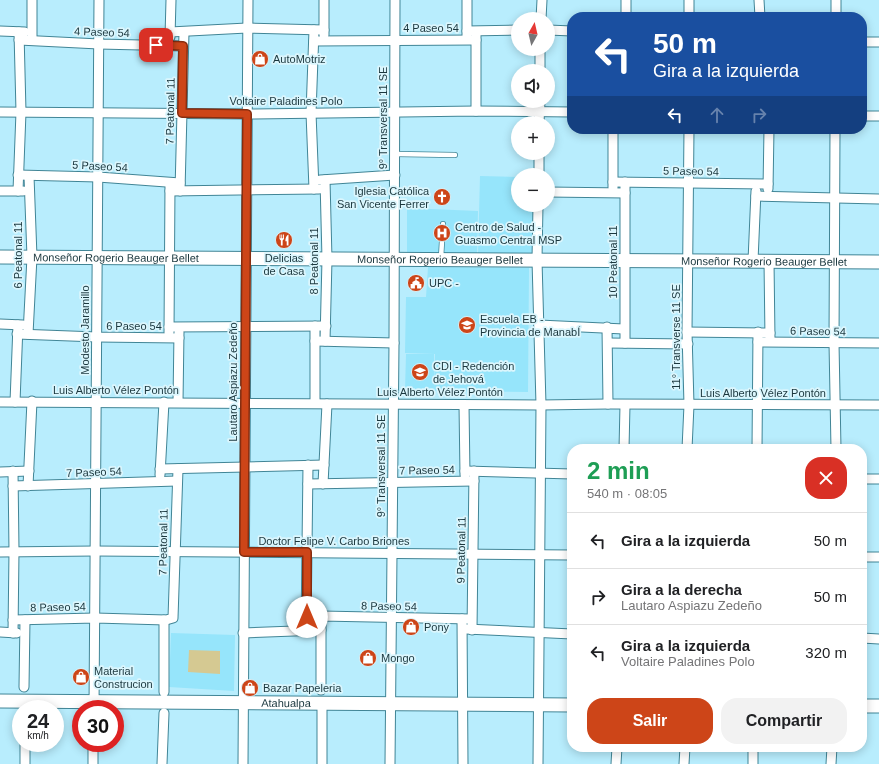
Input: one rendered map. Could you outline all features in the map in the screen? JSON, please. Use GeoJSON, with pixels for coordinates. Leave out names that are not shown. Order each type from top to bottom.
{"type":"FeatureCollection","features":[{"type":"Feature","properties":{"kind":"street"},"geometry":{"type":"LineString","coordinates":[[32,0],[32,36]]}},
{"type":"Feature","properties":{"kind":"street","name":"Modesto Jaramillo"},"geometry":{"type":"LineString","coordinates":[[94,700],[99,0]]}},
{"type":"Feature","properties":{"kind":"street"},"geometry":{"type":"LineString","coordinates":[[170,0],[170,46]]}},
{"type":"Feature","properties":{"kind":"street","name":"Lautaro Aspiazu Zedeño"},"geometry":{"type":"LineString","coordinates":[[243,764],[248,0]]}},
{"type":"Feature","properties":{"kind":"street"},"geometry":{"type":"LineString","coordinates":[[324,0],[324,40]]}},
{"type":"Feature","properties":{"kind":"street","name":"9° Transversal 11 SE"},"geometry":{"type":"LineString","coordinates":[[390,764],[394,404],[395,0]]}},
{"type":"Feature","properties":{"kind":"street"},"geometry":{"type":"LineString","coordinates":[[467,0],[476,111]]}},
{"type":"Feature","properties":{"kind":"street"},"geometry":{"type":"LineString","coordinates":[[541,12],[542,0]]}},
{"type":"Feature","properties":{"kind":"street"},"geometry":{"type":"LineString","coordinates":[[626,0],[626,12]]}},
{"type":"Feature","properties":{"kind":"street"},"geometry":{"type":"LineString","coordinates":[[689,0],[689,12]]}},
{"type":"Feature","properties":{"kind":"street"},"geometry":{"type":"LineString","coordinates":[[760,0],[760,12]]}},
{"type":"Feature","properties":{"kind":"street"},"geometry":{"type":"LineString","coordinates":[[836,0],[836,12]]}},
{"type":"Feature","properties":{"kind":"street"},"geometry":{"type":"LineString","coordinates":[[170,32],[247,28],[324,30]]}},
{"type":"Feature","properties":{"kind":"street"},"geometry":{"type":"LineString","coordinates":[[314,30],[311,113],[314,184]]}},
{"type":"Feature","properties":{"kind":"street"},"geometry":{"type":"LineString","coordinates":[[555,30],[567,31]]}},
{"type":"Feature","properties":{"kind":"street","name":"4 Paseo 54"},"geometry":{"type":"LineString","coordinates":[[0,31],[19,36],[32,36],[99,44],[183,46]]}},
{"type":"Feature","properties":{"kind":"street","name":"4 Paseo 54"},"geometry":{"type":"LineString","coordinates":[[314,41],[395,40],[471,36],[511,31]]}},
{"type":"Feature","properties":{"kind":"street","name":"7 Peatonal 11"},"geometry":{"type":"LineString","coordinates":[[180,187],[184,32]]}},
{"type":"Feature","properties":{"kind":"street"},"geometry":{"type":"LineString","coordinates":[[18,191],[21,112],[19,36]]}},
{"type":"Feature","properties":{"kind":"street"},"geometry":{"type":"LineString","coordinates":[[867,42],[879,42]]}},
{"type":"Feature","properties":{"kind":"street"},"geometry":{"type":"LineString","coordinates":[[539,108],[539,116]]}},
{"type":"Feature","properties":{"kind":"street","name":"Voltaire Paladines Polo"},"geometry":{"type":"LineString","coordinates":[[0,112],[247,114],[476,111],[567,112]]}},
{"type":"Feature","properties":{"kind":"street"},"geometry":{"type":"LineString","coordinates":[[867,116],[879,116]]}},
{"type":"Feature","properties":{"kind":"street"},"geometry":{"type":"LineString","coordinates":[[613,134],[613,193]]}},
{"type":"Feature","properties":{"kind":"street","name":"11° Transverse 11 SE"},"geometry":{"type":"LineString","coordinates":[[687,444],[689,134]]}},
{"type":"Feature","properties":{"kind":"street"},"geometry":{"type":"LineString","coordinates":[[768,196],[769,134]]}},
{"type":"Feature","properties":{"kind":"street"},"geometry":{"type":"LineString","coordinates":[[835,134],[834,343],[836,444]]}},
{"type":"Feature","properties":{"kind":"street","name":"5 Paseo 54"},"geometry":{"type":"LineString","coordinates":[[18,176],[98,177],[170,187],[246,190],[314,184],[326,185],[395,175]]}},
{"type":"Feature","properties":{"kind":"street","name":"6 Peatonal 11"},"geometry":{"type":"LineString","coordinates":[[28,334],[32,257],[30,176]]}},
{"type":"Feature","properties":{"kind":"street","name":"5 Paseo 54"},"geometry":{"type":"LineString","coordinates":[[613,182],[768,184]]}},
{"type":"Feature","properties":{"kind":"street","name":"10 Peatonal 11"},"geometry":{"type":"LineString","coordinates":[[625,182],[625,343]]}},
{"type":"Feature","properties":{"kind":"street"},"geometry":{"type":"LineString","coordinates":[[753,261],[756,184]]}},
{"type":"Feature","properties":{"kind":"street","name":"8 Peatonal 11"},"geometry":{"type":"LineString","coordinates":[[325,341],[328,259],[326,185]]}},
{"type":"Feature","properties":{"kind":"street"},"geometry":{"type":"LineString","coordinates":[[169,338],[170,187]]}},
{"type":"Feature","properties":{"kind":"street"},"geometry":{"type":"LineString","coordinates":[[0,191],[30,191]]}},
{"type":"Feature","properties":{"kind":"street"},"geometry":{"type":"LineString","coordinates":[[555,192],[625,193]]}},
{"type":"Feature","properties":{"kind":"street"},"geometry":{"type":"LineString","coordinates":[[756,196],[879,198]]}},
{"type":"Feature","properties":{"kind":"street"},"geometry":{"type":"LineString","coordinates":[[538,212],[537,260],[541,405],[538,764]]}},
{"type":"Feature","properties":{"kind":"street","name":"Monseñor Rogerio Beauger Bellet"},"geometry":{"type":"LineString","coordinates":[[0,256],[879,262]]}},
{"type":"Feature","properties":{"kind":"street"},"geometry":{"type":"LineString","coordinates":[[769,261],[770,337]]}},
{"type":"Feature","properties":{"kind":"street","name":"6 Paseo 54"},"geometry":{"type":"LineString","coordinates":[[0,324],[18,329],[28,334],[179,338]]}},
{"type":"Feature","properties":{"kind":"street","name":"6 Paseo 54"},"geometry":{"type":"LineString","coordinates":[[18,329],[28,324]]}},
{"type":"Feature","properties":{"kind":"street"},"geometry":{"type":"LineString","coordinates":[[539,325],[624,329]]}},
{"type":"Feature","properties":{"kind":"street"},"geometry":{"type":"LineString","coordinates":[[315,326],[315,403]]}},
{"type":"Feature","properties":{"kind":"street","name":"6 Paseo 54"},"geometry":{"type":"LineString","coordinates":[[169,327],[326,326]]}},
{"type":"Feature","properties":{"kind":"street"},"geometry":{"type":"LineString","coordinates":[[178,402],[179,327]]}},
{"type":"Feature","properties":{"kind":"street"},"geometry":{"type":"LineString","coordinates":[[607,327],[608,404]]}},
{"type":"Feature","properties":{"kind":"street"},"geometry":{"type":"LineString","coordinates":[[15,402],[18,329]]}},
{"type":"Feature","properties":{"kind":"street","name":"6 Paseo 54"},"geometry":{"type":"LineString","coordinates":[[687,332],[758,332],[770,337],[834,343],[879,343]]}},
{"type":"Feature","properties":{"kind":"street"},"geometry":{"type":"LineString","coordinates":[[757,444],[758,332]]}},
{"type":"Feature","properties":{"kind":"street","name":"6 Paseo 54"},"geometry":{"type":"LineString","coordinates":[[758,342],[770,337]]}},
{"type":"Feature","properties":{"kind":"street"},"geometry":{"type":"LineString","coordinates":[[315,341],[394,343]]}},
{"type":"Feature","properties":{"kind":"street"},"geometry":{"type":"LineString","coordinates":[[608,343],[688,344]]}},
{"type":"Feature","properties":{"kind":"street"},"geometry":{"type":"LineString","coordinates":[[28,486],[32,401]]}},
{"type":"Feature","properties":{"kind":"street","name":"Luis Alberto Vélez Pontón"},"geometry":{"type":"LineString","coordinates":[[0,402],[32,401],[464,405],[879,405]]}},
{"type":"Feature","properties":{"kind":"street"},"geometry":{"type":"LineString","coordinates":[[159,482],[164,402]]}},
{"type":"Feature","properties":{"kind":"street"},"geometry":{"type":"LineString","coordinates":[[323,484],[327,404]]}},
{"type":"Feature","properties":{"kind":"street","name":"9 Peatonal 11"},"geometry":{"type":"LineString","coordinates":[[463,764],[462,704],[467,619],[473,554],[469,481],[470,471],[464,405]]}},
{"type":"Feature","properties":{"kind":"street"},"geometry":{"type":"LineString","coordinates":[[624,444],[625,405]]}},
{"type":"Feature","properties":{"kind":"street"},"geometry":{"type":"LineString","coordinates":[[306,630],[308,465]]}},
{"type":"Feature","properties":{"kind":"street"},"geometry":{"type":"LineString","coordinates":[[160,469],[324,465]]}},
{"type":"Feature","properties":{"kind":"street","name":"7 Peatonal 11"},"geometry":{"type":"LineString","coordinates":[[173,617],[178,469]]}},
{"type":"Feature","properties":{"kind":"street"},"geometry":{"type":"LineString","coordinates":[[13,471],[13,633]]}},
{"type":"Feature","properties":{"kind":"street"},"geometry":{"type":"LineString","coordinates":[[0,472],[29,471]]}},
{"type":"Feature","properties":{"kind":"street"},"geometry":{"type":"LineString","coordinates":[[470,471],[567,474]]}},
{"type":"Feature","properties":{"kind":"street"},"geometry":{"type":"LineString","coordinates":[[867,479],[879,479]]}},
{"type":"Feature","properties":{"kind":"street","name":"7 Paseo 54"},"geometry":{"type":"LineString","coordinates":[[13,486],[177,481]]}},
{"type":"Feature","properties":{"kind":"street","name":"7 Paseo 54"},"geometry":{"type":"LineString","coordinates":[[308,484],[469,481]]}},
{"type":"Feature","properties":{"kind":"street","name":"Doctor Felipe V. Carbo Briones"},"geometry":{"type":"LineString","coordinates":[[0,552],[307,552],[567,555]]}},
{"type":"Feature","properties":{"kind":"street"},"geometry":{"type":"LineString","coordinates":[[867,557],[879,557]]}},
{"type":"Feature","properties":{"kind":"street"},"geometry":{"type":"LineString","coordinates":[[321,690],[322,616]]}},
{"type":"Feature","properties":{"kind":"street","name":"8 Paseo 54"},"geometry":{"type":"LineString","coordinates":[[13,620],[95,618],[169,620],[173,617]]}},
{"type":"Feature","properties":{"kind":"street","name":"8 Paseo 54"},"geometry":{"type":"LineString","coordinates":[[307,617],[467,619]]}},
{"type":"Feature","properties":{"kind":"street"},"geometry":{"type":"LineString","coordinates":[[24,687],[25,620]]}},
{"type":"Feature","properties":{"kind":"street"},"geometry":{"type":"LineString","coordinates":[[164,620],[164,692]]}},
{"type":"Feature","properties":{"kind":"street"},"geometry":{"type":"LineString","coordinates":[[467,629],[567,634]]}},
{"type":"Feature","properties":{"kind":"street"},"geometry":{"type":"LineString","coordinates":[[243,632],[321,630]]}},
{"type":"Feature","properties":{"kind":"street"},"geometry":{"type":"LineString","coordinates":[[0,632],[25,632]]}},
{"type":"Feature","properties":{"kind":"street"},"geometry":{"type":"LineString","coordinates":[[867,638],[879,639]]}},
{"type":"Feature","properties":{"kind":"street","name":"Atahualpa"},"geometry":{"type":"LineString","coordinates":[[0,701],[72,704]]}},
{"type":"Feature","properties":{"kind":"street","name":"Atahualpa"},"geometry":{"type":"LineString","coordinates":[[124,705],[243,703],[567,706]]}},
{"type":"Feature","properties":{"kind":"street"},"geometry":{"type":"LineString","coordinates":[[867,706],[879,706]]}},
{"type":"Feature","properties":{"kind":"street"},"geometry":{"type":"LineString","coordinates":[[322,708],[322,764]]}},
{"type":"Feature","properties":{"kind":"street"},"geometry":{"type":"LineString","coordinates":[[162,764],[164,714]]}},
{"type":"Feature","properties":{"kind":"street"},"geometry":{"type":"LineString","coordinates":[[24,752],[25,764]]}},
{"type":"Feature","properties":{"kind":"street"},"geometry":{"type":"LineString","coordinates":[[93,752],[93,764]]}},
{"type":"Feature","properties":{"kind":"street"},"geometry":{"type":"LineString","coordinates":[[616,764],[617,752]]}},
{"type":"Feature","properties":{"kind":"street"},"geometry":{"type":"LineString","coordinates":[[684,752],[684,764]]}},
{"type":"Feature","properties":{"kind":"street"},"geometry":{"type":"LineString","coordinates":[[753,752],[753,764]]}},
{"type":"Feature","properties":{"kind":"street"},"geometry":{"type":"LineString","coordinates":[[831,764],[832,752]]}},
{"type":"Feature","properties":{"kind":"lane"},"geometry":{"type":"LineString","coordinates":[[395,154],[455,156]]}},
{"type":"Feature","properties":{"kind":"lane"},"geometry":{"type":"LineString","coordinates":[[441,260],[443,224]]}},
{"type":"Feature","properties":{"kind":"shaded area"},"geometry":{"type":"Polygon","coordinates":[[[480,176],[511,177],[511,212],[533,212],[532,255],[478,255],[480,176]]]}},
{"type":"Feature","properties":{"kind":"shaded area","name":"Centro de Salud - Guasmo Central MSP"},"geometry":{"type":"Polygon","coordinates":[[[407,208],[478,211],[477,255],[407,254],[407,208]]]}},
{"type":"Feature","properties":{"kind":"shaded area","name":"Escuela EB - Provincia de ManabÍ"},"geometry":{"type":"Polygon","coordinates":[[[428,267],[529,268],[528,392],[434,391],[435,354],[405,353],[406,297],[426,297],[428,267]]]}},
{"type":"Feature","properties":{"kind":"shaded area","name":"CDI - Redención de Jehová"},"geometry":{"type":"Polygon","coordinates":[[[406,354],[434,354],[434,391],[405,390],[406,354]]]}},
{"type":"Feature","properties":{"kind":"shaded area"},"geometry":{"type":"Polygon","coordinates":[[[171,633],[235,635],[234,691],[169,687],[171,633]]]}},
{"type":"Feature","properties":{"kind":"shaded area"},"geometry":{"type":"Polygon","coordinates":[[[189,650],[220,651],[220,674],[188,672],[189,650]]]}},
{"type":"Feature","properties":{"kind":"place","name":"AutoMotriz"},"geometry":{"type":"Point","coordinates":[260,59]}},
{"type":"Feature","properties":{"kind":"place","name":"Iglesia Católica San Vicente Ferrer"},"geometry":{"type":"Point","coordinates":[442,197]}},
{"type":"Feature","properties":{"kind":"place","name":"Centro de Salud - Guasmo Central MSP"},"geometry":{"type":"Point","coordinates":[442,233]}},
{"type":"Feature","properties":{"kind":"place","name":"Delicias de Casa"},"geometry":{"type":"Point","coordinates":[284,240]}},
{"type":"Feature","properties":{"kind":"place","name":"UPC -"},"geometry":{"type":"Point","coordinates":[416,283]}},
{"type":"Feature","properties":{"kind":"place","name":"Escuela EB - Provincia de ManabÍ"},"geometry":{"type":"Point","coordinates":[467,325]}},
{"type":"Feature","properties":{"kind":"place","name":"CDI - Redención de Jehová"},"geometry":{"type":"Point","coordinates":[420,372]}},
{"type":"Feature","properties":{"kind":"place","name":"Pony"},"geometry":{"type":"Point","coordinates":[411,627]}},
{"type":"Feature","properties":{"kind":"place","name":"Mongo"},"geometry":{"type":"Point","coordinates":[368,658]}},
{"type":"Feature","properties":{"kind":"place","name":"Material Construcion"},"geometry":{"type":"Point","coordinates":[81,677]}},
{"type":"Feature","properties":{"kind":"place","name":"Bazar Papeleria"},"geometry":{"type":"Point","coordinates":[250,688]}},
{"type":"Feature","properties":{"kind":"route"},"geometry":{"type":"LineString","coordinates":[[156,45],[183,46],[182,113],[247,114],[244,552],[307,552],[307,617]]}}]}
